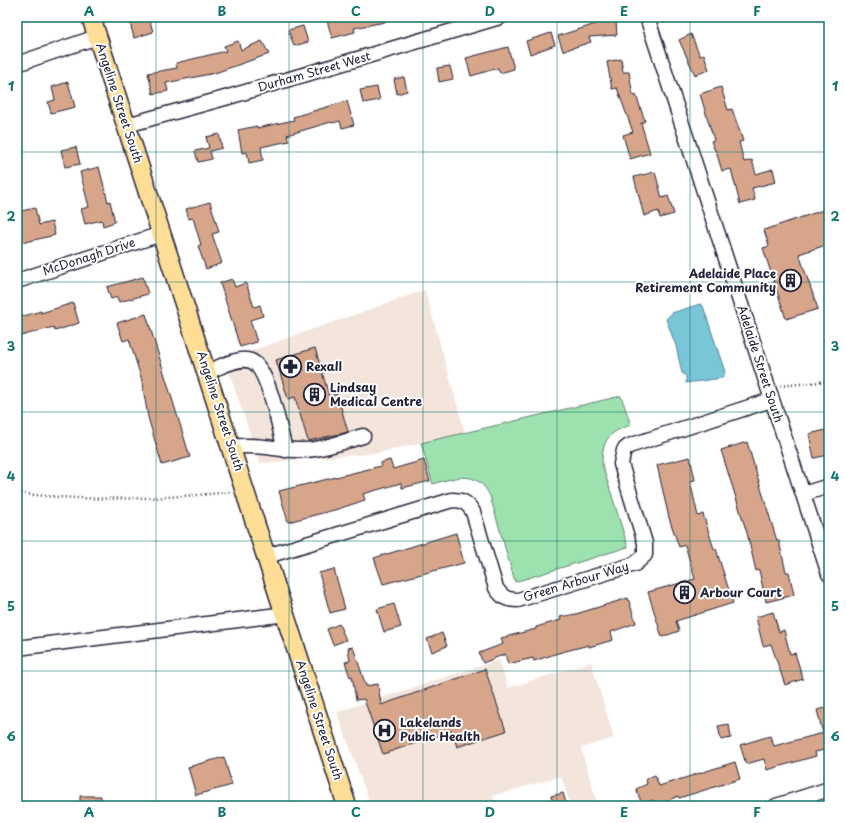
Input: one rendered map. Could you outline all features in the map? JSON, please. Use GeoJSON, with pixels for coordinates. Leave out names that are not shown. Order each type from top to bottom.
{"type":"FeatureCollection","features":[{"type":"Feature","properties":{"kind":"main road","name":"Angeline Street South"},"geometry":{"type":"LineString","coordinates":[[91,17],[232,447],[347,806]]}},
{"type":"Feature","properties":{"kind":"street","name":"Durham Street West"},"geometry":{"type":"LineString","coordinates":[[126,125],[225,98],[500,17]]}},
{"type":"Feature","properties":{"kind":"street","name":"Adelaide Street South"},"geometry":{"type":"LineString","coordinates":[[647,17],[829,574]]}},
{"type":"Feature","properties":{"kind":"street"},"geometry":{"type":"LineString","coordinates":[[17,64],[97,37]]}},
{"type":"Feature","properties":{"kind":"street","name":"McDonagh Drive"},"geometry":{"type":"LineString","coordinates":[[17,281],[161,234]]}},
{"type":"Feature","properties":{"kind":"street"},"geometry":{"type":"LineString","coordinates":[[207,372],[239,360],[250,360],[258,365],[264,374],[268,386],[285,450]]}},
{"type":"Feature","properties":{"kind":"street","name":"Green Arbour Way"},"geometry":{"type":"LineString","coordinates":[[267,556],[452,500],[461,500],[468,504],[473,512],[496,588],[501,595],[508,600],[518,600],[635,564],[645,555],[645,544],[621,464],[624,450],[629,446],[770,395]]}},
{"type":"Feature","properties":{"kind":"street"},"geometry":{"type":"LineString","coordinates":[[232,447],[247,444],[285,450],[311,450],[363,436]]}},
{"type":"Feature","properties":{"kind":"street"},"geometry":{"type":"LineString","coordinates":[[803,494],[829,486]]}},
{"type":"Feature","properties":{"kind":"street"},"geometry":{"type":"LineString","coordinates":[[17,648],[286,614]]}},
{"type":"Feature","properties":{"kind":"street"},"geometry":{"type":"LineString","coordinates":[[776,806],[829,789]]}},
{"type":"Feature","properties":{"kind":"path"},"geometry":{"type":"LineString","coordinates":[[770,395],[785,385],[829,381]]}},
{"type":"Feature","properties":{"kind":"path"},"geometry":{"type":"LineString","coordinates":[[17,493],[46,497],[171,498],[246,491]]}},
{"type":"Feature","properties":{"kind":"shaded area"},"geometry":{"type":"Polygon","coordinates":[[[425,290],[465,433],[377,453],[260,463],[225,360],[425,290]]]}},
{"type":"Feature","properties":{"kind":"shaded area"},"geometry":{"type":"Polygon","coordinates":[[[499,660],[508,688],[591,662],[614,738],[581,748],[598,806],[571,806],[561,776],[493,796],[496,806],[371,806],[337,712],[499,660]]]}},
{"type":"Feature","properties":{"kind":"green space"},"geometry":{"type":"Polygon","coordinates":[[[621,396],[631,425],[617,431],[608,438],[603,449],[602,464],[628,547],[515,582],[490,496],[485,487],[472,478],[465,477],[450,479],[433,484],[421,443],[621,396]]]}},
{"type":"Feature","properties":{"kind":"water"},"geometry":{"type":"Polygon","coordinates":[[[700,304],[703,306],[725,372],[722,378],[686,383],[686,376],[682,373],[676,346],[666,319],[672,313],[700,304]]]}},
{"type":"Feature","properties":{"kind":"building"},"geometry":{"type":"Polygon","coordinates":[[[149,17],[153,32],[134,38],[130,23],[149,17]]]}},
{"type":"Feature","properties":{"kind":"building"},"geometry":{"type":"Polygon","coordinates":[[[326,17],[343,17],[344,21],[359,17],[385,17],[385,22],[354,28],[355,32],[332,38],[326,17]]]}},
{"type":"Feature","properties":{"kind":"building"},"geometry":{"type":"Polygon","coordinates":[[[616,21],[617,35],[589,37],[591,42],[563,51],[558,36],[602,22],[616,21]]]}},
{"type":"Feature","properties":{"kind":"building"},"geometry":{"type":"Polygon","coordinates":[[[303,26],[308,42],[294,46],[288,30],[303,26]]]}},
{"type":"Feature","properties":{"kind":"building"},"geometry":{"type":"Polygon","coordinates":[[[551,33],[555,45],[530,54],[526,41],[551,33]]]}},
{"type":"Feature","properties":{"kind":"building"},"geometry":{"type":"Polygon","coordinates":[[[691,34],[700,56],[704,54],[709,70],[695,75],[679,40],[691,34]]]}},
{"type":"Feature","properties":{"kind":"building"},"geometry":{"type":"Polygon","coordinates":[[[238,41],[241,50],[262,41],[269,54],[215,73],[166,83],[168,91],[153,94],[148,73],[177,68],[176,63],[226,51],[224,46],[238,41]]]}},
{"type":"Feature","properties":{"kind":"building"},"geometry":{"type":"Polygon","coordinates":[[[508,47],[514,69],[500,73],[498,68],[471,76],[466,58],[508,47]]]}},
{"type":"Feature","properties":{"kind":"building"},"geometry":{"type":"Polygon","coordinates":[[[621,59],[623,72],[629,72],[633,96],[636,95],[645,121],[641,123],[650,153],[630,159],[623,135],[633,132],[617,88],[612,89],[607,62],[621,59]]]}},
{"type":"Feature","properties":{"kind":"building"},"geometry":{"type":"Polygon","coordinates":[[[450,66],[453,79],[439,82],[437,68],[450,66]]]}},
{"type":"Feature","properties":{"kind":"building"},"geometry":{"type":"Polygon","coordinates":[[[404,77],[407,91],[397,94],[394,79],[404,77]]]}},
{"type":"Feature","properties":{"kind":"building"},"geometry":{"type":"Polygon","coordinates":[[[68,82],[75,107],[51,113],[48,102],[55,100],[52,87],[68,82]]]}},
{"type":"Feature","properties":{"kind":"building"},"geometry":{"type":"Polygon","coordinates":[[[377,87],[380,100],[363,103],[360,90],[377,87]]]}},
{"type":"Feature","properties":{"kind":"building"},"geometry":{"type":"Polygon","coordinates":[[[721,87],[728,110],[732,109],[743,141],[739,142],[744,162],[752,160],[756,174],[773,169],[776,182],[752,188],[755,200],[740,204],[731,169],[722,171],[716,151],[711,141],[714,140],[700,94],[721,87]]]}},
{"type":"Feature","properties":{"kind":"building"},"geometry":{"type":"Polygon","coordinates":[[[347,101],[354,125],[342,128],[340,121],[331,122],[287,135],[289,141],[261,147],[263,160],[249,163],[247,152],[242,153],[238,130],[257,126],[257,128],[294,120],[293,117],[347,101]]]}},
{"type":"Feature","properties":{"kind":"building"},"geometry":{"type":"Polygon","coordinates":[[[219,134],[222,148],[210,151],[212,159],[198,162],[195,151],[209,148],[206,137],[219,134]]]}},
{"type":"Feature","properties":{"kind":"building"},"geometry":{"type":"Polygon","coordinates":[[[76,147],[80,164],[65,167],[61,150],[76,147]]]}},
{"type":"Feature","properties":{"kind":"building"},"geometry":{"type":"Polygon","coordinates":[[[99,167],[115,222],[103,226],[102,220],[85,224],[81,209],[89,207],[80,172],[99,167]]]}},
{"type":"Feature","properties":{"kind":"building"},"geometry":{"type":"Polygon","coordinates":[[[655,172],[662,198],[668,196],[674,214],[660,218],[658,211],[644,216],[634,177],[655,172]]]}},
{"type":"Feature","properties":{"kind":"building"},"geometry":{"type":"Polygon","coordinates":[[[210,202],[219,232],[212,234],[222,263],[206,269],[198,246],[201,245],[193,218],[189,219],[186,209],[210,202]]]}},
{"type":"Feature","properties":{"kind":"building"},"geometry":{"type":"Polygon","coordinates":[[[35,208],[39,225],[52,222],[55,235],[17,244],[17,212],[35,208]]]}},
{"type":"Feature","properties":{"kind":"building","name":"Adelaide Place Retirement Community"},"geometry":{"type":"Polygon","coordinates":[[[829,208],[829,244],[799,254],[818,309],[786,319],[763,248],[769,246],[764,230],[829,208]]]}},
{"type":"Feature","properties":{"kind":"building"},"geometry":{"type":"Polygon","coordinates":[[[143,277],[148,294],[119,302],[117,297],[111,299],[107,287],[143,277]]]}},
{"type":"Feature","properties":{"kind":"building"},"geometry":{"type":"Polygon","coordinates":[[[232,279],[235,287],[246,283],[254,307],[260,305],[263,316],[250,320],[257,342],[240,347],[220,283],[232,279]]]}},
{"type":"Feature","properties":{"kind":"building"},"geometry":{"type":"Polygon","coordinates":[[[73,303],[79,323],[55,331],[54,327],[17,337],[17,318],[41,311],[41,313],[73,303]]]}},
{"type":"Feature","properties":{"kind":"building"},"geometry":{"type":"Polygon","coordinates":[[[146,314],[190,457],[162,465],[148,417],[144,387],[129,339],[123,341],[117,323],[146,314]]]}},
{"type":"Feature","properties":{"kind":"building","name":"Lindsay Medical Centre"},"geometry":{"type":"Polygon","coordinates":[[[315,348],[329,396],[337,394],[348,432],[308,441],[295,397],[288,399],[276,360],[315,348]]]}},
{"type":"Feature","properties":{"kind":"building"},"geometry":{"type":"Polygon","coordinates":[[[826,430],[829,455],[814,458],[809,434],[826,430]]]}},
{"type":"Feature","properties":{"kind":"building"},"geometry":{"type":"Polygon","coordinates":[[[747,442],[777,541],[779,541],[786,572],[789,572],[794,595],[766,602],[759,570],[756,571],[747,533],[721,450],[747,442]]]}},
{"type":"Feature","properties":{"kind":"building"},"geometry":{"type":"Polygon","coordinates":[[[690,457],[695,480],[690,481],[698,516],[703,514],[733,603],[676,621],[679,631],[662,637],[648,592],[695,579],[685,545],[679,547],[669,518],[657,465],[690,457]]]}},
{"type":"Feature","properties":{"kind":"building"},"geometry":{"type":"Polygon","coordinates":[[[390,460],[393,469],[424,460],[430,481],[402,488],[401,483],[363,494],[365,500],[338,509],[288,522],[279,491],[381,466],[380,463],[390,460]]]}},
{"type":"Feature","properties":{"kind":"building"},"geometry":{"type":"Polygon","coordinates":[[[456,533],[464,563],[383,584],[374,558],[456,533]]]}},
{"type":"Feature","properties":{"kind":"building"},"geometry":{"type":"Polygon","coordinates":[[[334,569],[345,609],[330,613],[319,573],[334,569]]]}},
{"type":"Feature","properties":{"kind":"building"},"geometry":{"type":"Polygon","coordinates":[[[628,598],[636,623],[611,632],[613,640],[589,647],[589,645],[558,653],[534,661],[533,658],[508,664],[505,654],[483,663],[479,653],[503,644],[501,638],[536,629],[536,627],[561,620],[560,617],[576,614],[628,598]]]}},
{"type":"Feature","properties":{"kind":"building"},"geometry":{"type":"Polygon","coordinates":[[[394,604],[401,627],[384,632],[377,609],[394,604]]]}},
{"type":"Feature","properties":{"kind":"building"},"geometry":{"type":"Polygon","coordinates":[[[773,612],[779,632],[784,630],[790,654],[795,653],[803,679],[785,685],[771,644],[763,646],[756,617],[773,612]]]}},
{"type":"Feature","properties":{"kind":"building"},"geometry":{"type":"Polygon","coordinates":[[[339,624],[346,640],[333,645],[327,629],[339,624]]]}},
{"type":"Feature","properties":{"kind":"building"},"geometry":{"type":"Polygon","coordinates":[[[442,633],[447,646],[432,652],[427,639],[442,633]]]}},
{"type":"Feature","properties":{"kind":"building"},"geometry":{"type":"Polygon","coordinates":[[[353,647],[366,686],[378,684],[381,705],[485,669],[506,731],[457,747],[452,731],[383,754],[364,699],[356,700],[352,676],[350,677],[345,662],[350,661],[348,648],[353,647]]]}},
{"type":"Feature","properties":{"kind":"building"},"geometry":{"type":"Polygon","coordinates":[[[829,707],[829,749],[815,752],[816,756],[767,770],[764,759],[746,764],[740,745],[770,736],[774,746],[823,733],[817,710],[829,707]]]}},
{"type":"Feature","properties":{"kind":"building"},"geometry":{"type":"Polygon","coordinates":[[[729,724],[731,738],[721,740],[718,726],[729,724]]]}},
{"type":"Feature","properties":{"kind":"building"},"geometry":{"type":"Polygon","coordinates":[[[224,757],[232,785],[196,795],[188,767],[224,757]]]}},
{"type":"Feature","properties":{"kind":"building"},"geometry":{"type":"Polygon","coordinates":[[[735,762],[740,779],[679,798],[678,796],[656,806],[653,800],[642,804],[636,789],[647,784],[646,779],[655,775],[659,786],[735,762]]]}},
{"type":"Feature","properties":{"kind":"building"},"geometry":{"type":"Polygon","coordinates":[[[563,793],[567,806],[554,806],[551,796],[563,793]]]}},
{"type":"Feature","properties":{"kind":"building"},"geometry":{"type":"Polygon","coordinates":[[[80,796],[101,796],[101,806],[80,806],[80,796]]]}},
{"type":"Feature","properties":{"kind":"place","name":"Adelaide Place Retirement Community"},"geometry":{"type":"Point","coordinates":[791,281]}},
{"type":"Feature","properties":{"kind":"place","name":"Rexall"},"geometry":{"type":"Point","coordinates":[291,367]}},
{"type":"Feature","properties":{"kind":"place","name":"Lindsay Medical Centre"},"geometry":{"type":"Point","coordinates":[315,395]}},
{"type":"Feature","properties":{"kind":"place","name":"Arbour Court"},"geometry":{"type":"Point","coordinates":[685,593]}},
{"type":"Feature","properties":{"kind":"place","name":"Lakelands Public Health"},"geometry":{"type":"Point","coordinates":[385,730]}}]}
